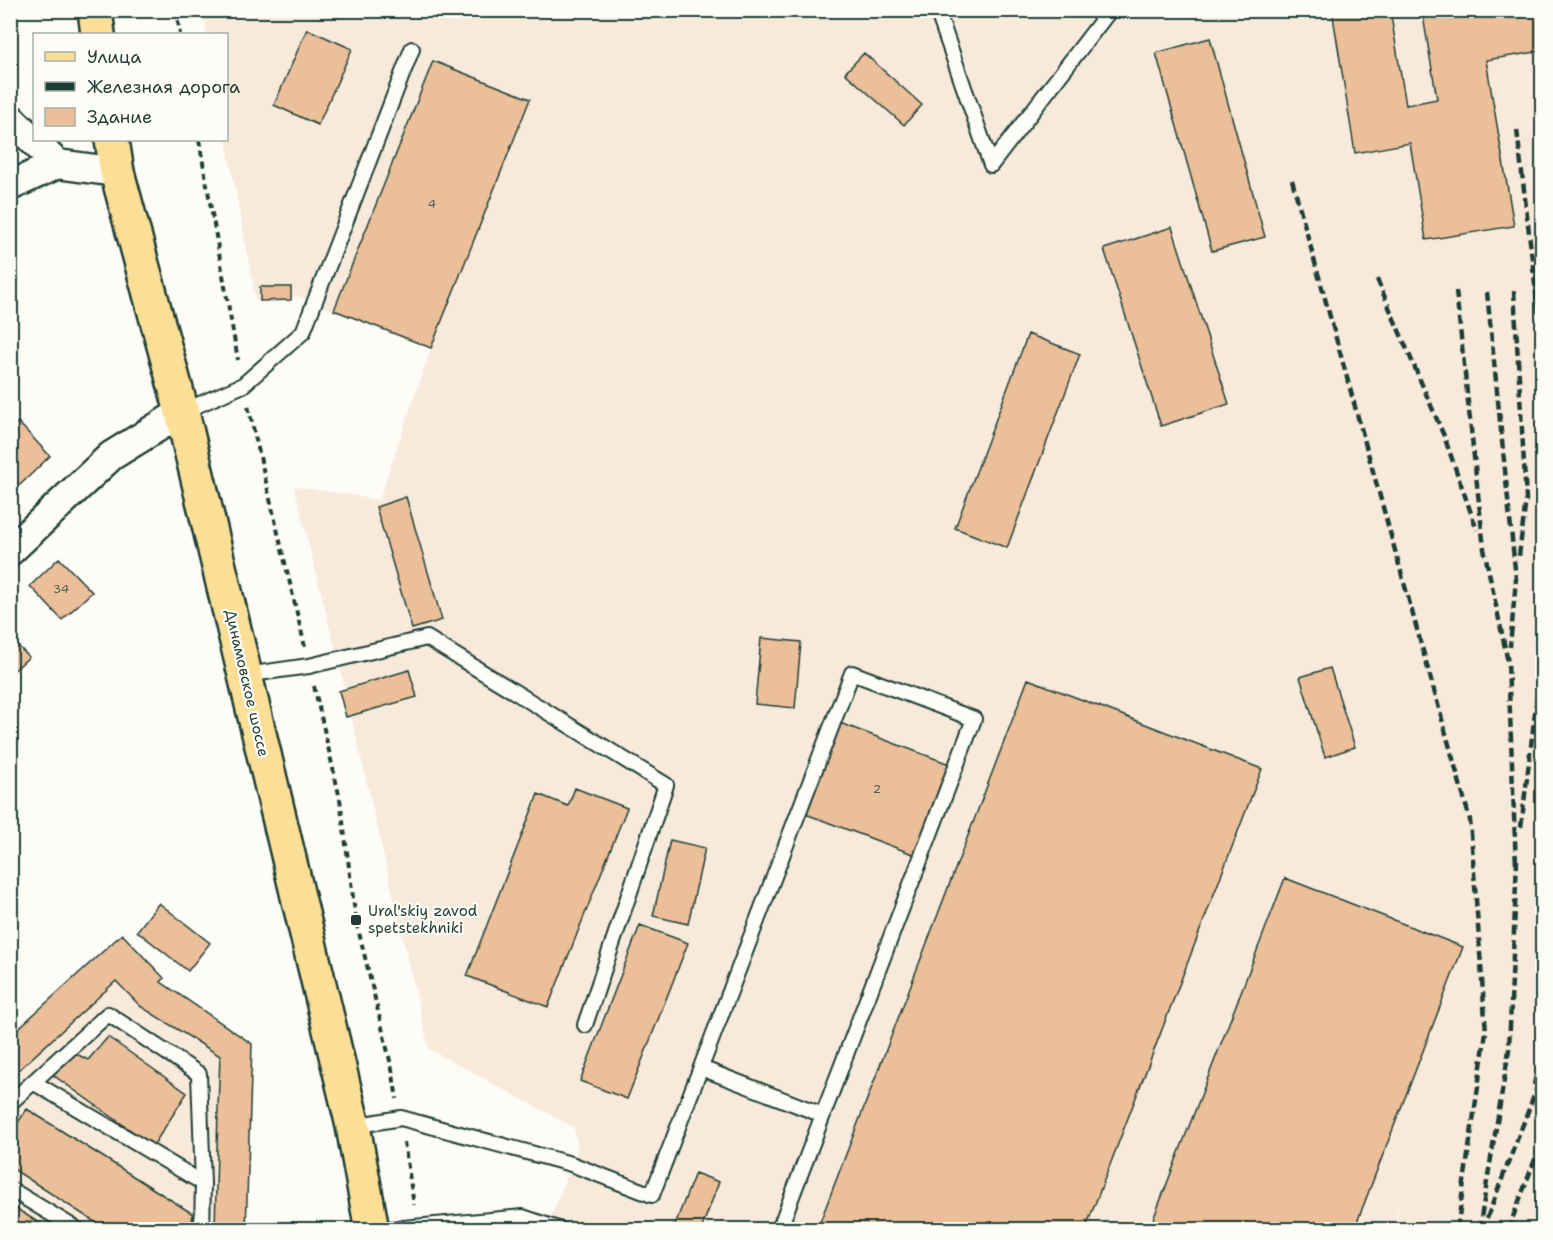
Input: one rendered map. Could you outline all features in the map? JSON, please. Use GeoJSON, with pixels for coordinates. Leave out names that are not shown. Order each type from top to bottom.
{"type":"FeatureCollection","features":[{"type":"Feature","properties":{"kind":"main road"},"geometry":{"type":"LineString","coordinates":[[95,10],[98,33]]}},
{"type":"Feature","properties":{"kind":"main road","name":"Динамовское шоссе"},"geometry":{"type":"LineString","coordinates":[[112,141],[117,172],[182,412],[353,1126],[372,1230]]}},
{"type":"Feature","properties":{"kind":"street"},"geometry":{"type":"LineString","coordinates":[[10,118],[33,141]]}},
{"type":"Feature","properties":{"kind":"street"},"geometry":{"type":"LineString","coordinates":[[34,141],[57,164]]}},
{"type":"Feature","properties":{"kind":"street"},"geometry":{"type":"LineString","coordinates":[[10,186],[57,164],[117,172]]}},
{"type":"Feature","properties":{"kind":"street"},"geometry":{"type":"LineString","coordinates":[[10,551],[111,456],[182,412]]}},
{"type":"Feature","properties":{"kind":"lane"},"geometry":{"type":"LineString","coordinates":[[937,10],[991,165],[1110,10]]}},
{"type":"Feature","properties":{"kind":"lane"},"geometry":{"type":"LineString","coordinates":[[182,412],[243,385],[303,332],[412,49]]}},
{"type":"Feature","properties":{"kind":"lane"},"geometry":{"type":"LineString","coordinates":[[245,675],[309,666],[427,638],[666,785],[585,1025]]}},
{"type":"Feature","properties":{"kind":"lane"},"geometry":{"type":"LineString","coordinates":[[353,1126],[400,1118],[571,1164],[652,1195],[852,673],[974,719],[778,1230]]}},
{"type":"Feature","properties":{"kind":"lane"},"geometry":{"type":"LineString","coordinates":[[10,1103],[108,1014],[199,1074],[203,1183],[202,1230]]}},
{"type":"Feature","properties":{"kind":"lane"},"geometry":{"type":"LineString","coordinates":[[701,1068],[823,1115]]}},
{"type":"Feature","properties":{"kind":"lane"},"geometry":{"type":"LineString","coordinates":[[33,1082],[203,1183]]}},
{"type":"Feature","properties":{"kind":"lane"},"geometry":{"type":"LineString","coordinates":[[10,1188],[78,1230]]}},
{"type":"Feature","properties":{"kind":"lane"},"geometry":{"type":"LineString","coordinates":[[381,1230],[523,1217],[561,1230]]}},
{"type":"Feature","properties":{"kind":"path"},"geometry":{"type":"LineString","coordinates":[[176,10],[180,33]]}},
{"type":"Feature","properties":{"kind":"shaded area"},"geometry":{"type":"Polygon","coordinates":[[[203,11],[1542,11],[1542,1229],[1394,1229],[1399,1205],[1392,1230],[546,1229],[578,1147],[573,1127],[429,1049],[338,660],[294,486],[379,500],[431,348],[294,295],[291,300],[256,301],[226,141],[228,141],[228,33],[207,33],[203,11]]]}},
{"type":"Feature","properties":{"kind":"shaded area"},"geometry":{"type":"Polygon","coordinates":[[[122,934],[164,978],[161,982],[252,1044],[246,1229],[11,1230],[11,1036],[122,934]]]}},
{"type":"Feature","properties":{"kind":"building"},"geometry":{"type":"Polygon","coordinates":[[[1332,10],[1390,10],[1406,105],[1437,99],[1422,10],[1542,10],[1542,51],[1486,60],[1514,226],[1426,240],[1410,143],[1355,153],[1332,10]]]}},
{"type":"Feature","properties":{"kind":"building"},"geometry":{"type":"Polygon","coordinates":[[[307,29],[352,49],[318,125],[274,105],[307,29]]]}},
{"type":"Feature","properties":{"kind":"building"},"geometry":{"type":"Polygon","coordinates":[[[1210,38],[1265,237],[1212,251],[1156,53],[1210,38]]]}},
{"type":"Feature","properties":{"kind":"building"},"geometry":{"type":"Polygon","coordinates":[[[864,53],[922,105],[904,125],[845,73],[864,53]]]}},
{"type":"Feature","properties":{"kind":"building"},"geometry":{"type":"Polygon","coordinates":[[[433,61],[530,99],[431,348],[334,310],[433,61]]]}},
{"type":"Feature","properties":{"kind":"building"},"geometry":{"type":"Polygon","coordinates":[[[1172,227],[1229,404],[1161,426],[1104,249],[1172,227]]]}},
{"type":"Feature","properties":{"kind":"building"},"geometry":{"type":"Polygon","coordinates":[[[260,287],[291,287],[291,300],[260,301],[260,287]]]}},
{"type":"Feature","properties":{"kind":"building"},"geometry":{"type":"Polygon","coordinates":[[[1028,334],[1080,354],[1007,548],[955,528],[1028,334]]]}},
{"type":"Feature","properties":{"kind":"building"},"geometry":{"type":"Polygon","coordinates":[[[18,422],[50,456],[20,485],[10,475],[10,429],[18,422]]]}},
{"type":"Feature","properties":{"kind":"building"},"geometry":{"type":"Polygon","coordinates":[[[406,497],[442,620],[412,629],[376,507],[406,497]]]}},
{"type":"Feature","properties":{"kind":"building"},"geometry":{"type":"Polygon","coordinates":[[[59,558],[92,592],[62,620],[30,586],[59,558]]]}},
{"type":"Feature","properties":{"kind":"building"},"geometry":{"type":"Polygon","coordinates":[[[10,638],[29,657],[10,674],[10,638]]]}},
{"type":"Feature","properties":{"kind":"building"},"geometry":{"type":"Polygon","coordinates":[[[761,638],[801,642],[795,708],[755,704],[761,638]]]}},
{"type":"Feature","properties":{"kind":"building"},"geometry":{"type":"Polygon","coordinates":[[[1330,668],[1355,747],[1325,757],[1300,677],[1330,668]]]}},
{"type":"Feature","properties":{"kind":"building"},"geometry":{"type":"Polygon","coordinates":[[[409,670],[417,697],[346,717],[339,691],[409,670]]]}},
{"type":"Feature","properties":{"kind":"building"},"geometry":{"type":"Polygon","coordinates":[[[1028,679],[1262,769],[1085,1230],[817,1230],[1028,679]]]}},
{"type":"Feature","properties":{"kind":"building"},"geometry":{"type":"Polygon","coordinates":[[[837,722],[952,765],[918,856],[803,813],[837,722]]]}},
{"type":"Feature","properties":{"kind":"building"},"geometry":{"type":"Polygon","coordinates":[[[575,788],[627,808],[548,1007],[467,976],[538,794],[568,806],[575,788]]]}},
{"type":"Feature","properties":{"kind":"building"},"geometry":{"type":"Polygon","coordinates":[[[670,840],[705,848],[688,924],[653,916],[670,840]]]}},
{"type":"Feature","properties":{"kind":"building"},"geometry":{"type":"Polygon","coordinates":[[[1285,878],[1463,947],[1354,1230],[1149,1230],[1285,878]]]}},
{"type":"Feature","properties":{"kind":"building"},"geometry":{"type":"Polygon","coordinates":[[[159,903],[210,943],[188,971],[137,931],[159,903]]]}},
{"type":"Feature","properties":{"kind":"building"},"geometry":{"type":"Polygon","coordinates":[[[640,925],[688,943],[627,1099],[580,1081],[640,925]]]}},
{"type":"Feature","properties":{"kind":"building"},"geometry":{"type":"Polygon","coordinates":[[[122,934],[164,978],[161,982],[252,1044],[246,1230],[215,1230],[220,1056],[140,1006],[116,981],[10,1078],[10,1036],[122,934]]]}},
{"type":"Feature","properties":{"kind":"building"},"geometry":{"type":"Polygon","coordinates":[[[108,1037],[187,1093],[153,1146],[53,1075],[69,1050],[88,1060],[108,1037]]]}},
{"type":"Feature","properties":{"kind":"building"},"geometry":{"type":"Polygon","coordinates":[[[27,1109],[193,1214],[191,1230],[107,1230],[10,1167],[10,1134],[27,1109]]]}},
{"type":"Feature","properties":{"kind":"building"},"geometry":{"type":"Polygon","coordinates":[[[695,1173],[719,1182],[701,1230],[673,1230],[695,1173]]]}},
{"type":"Feature","properties":{"kind":"building"},"geometry":{"type":"Polygon","coordinates":[[[10,1205],[51,1230],[10,1230],[10,1205]]]}},
{"type":"Feature","properties":{"kind":"railway"},"geometry":{"type":"LineString","coordinates":[[1517,130],[1540,327],[1542,421]]}},
{"type":"Feature","properties":{"kind":"railway"},"geometry":{"type":"LineString","coordinates":[[1292,180],[1470,820],[1486,1032],[1457,1230]]}},
{"type":"Feature","properties":{"kind":"railway"},"geometry":{"type":"LineString","coordinates":[[1377,279],[1444,436],[1477,530]]}},
{"type":"Feature","properties":{"kind":"railway"},"geometry":{"type":"LineString","coordinates":[[1456,291],[1484,549],[1508,662],[1516,866]]}},
{"type":"Feature","properties":{"kind":"railway"},"geometry":{"type":"LineString","coordinates":[[1514,291],[1526,499],[1519,556]]}},
{"type":"Feature","properties":{"kind":"railway"},"geometry":{"type":"LineString","coordinates":[[1487,292],[1516,579],[1510,647]]}},
{"type":"Feature","properties":{"kind":"railway"},"geometry":{"type":"LineString","coordinates":[[1542,609],[1542,662]]}},
{"type":"Feature","properties":{"kind":"railway"},"geometry":{"type":"LineString","coordinates":[[1521,827],[1542,656]]}},
{"type":"Feature","properties":{"kind":"railway"},"geometry":{"type":"LineString","coordinates":[[1479,1230],[1509,1050],[1517,860]]}},
{"type":"Feature","properties":{"kind":"railway"},"geometry":{"type":"LineString","coordinates":[[1534,1085],[1542,1046]]}},
{"type":"Feature","properties":{"kind":"railway"},"geometry":{"type":"LineString","coordinates":[[1487,1218],[1542,1075]]}},
{"type":"Feature","properties":{"kind":"railway"},"geometry":{"type":"LineString","coordinates":[[1508,1230],[1542,1141]]}},
{"type":"Feature","properties":{"kind":"place","name":"Ural'skiy zavod spetstekhniki"},"geometry":{"type":"Point","coordinates":[356,920]}}]}
